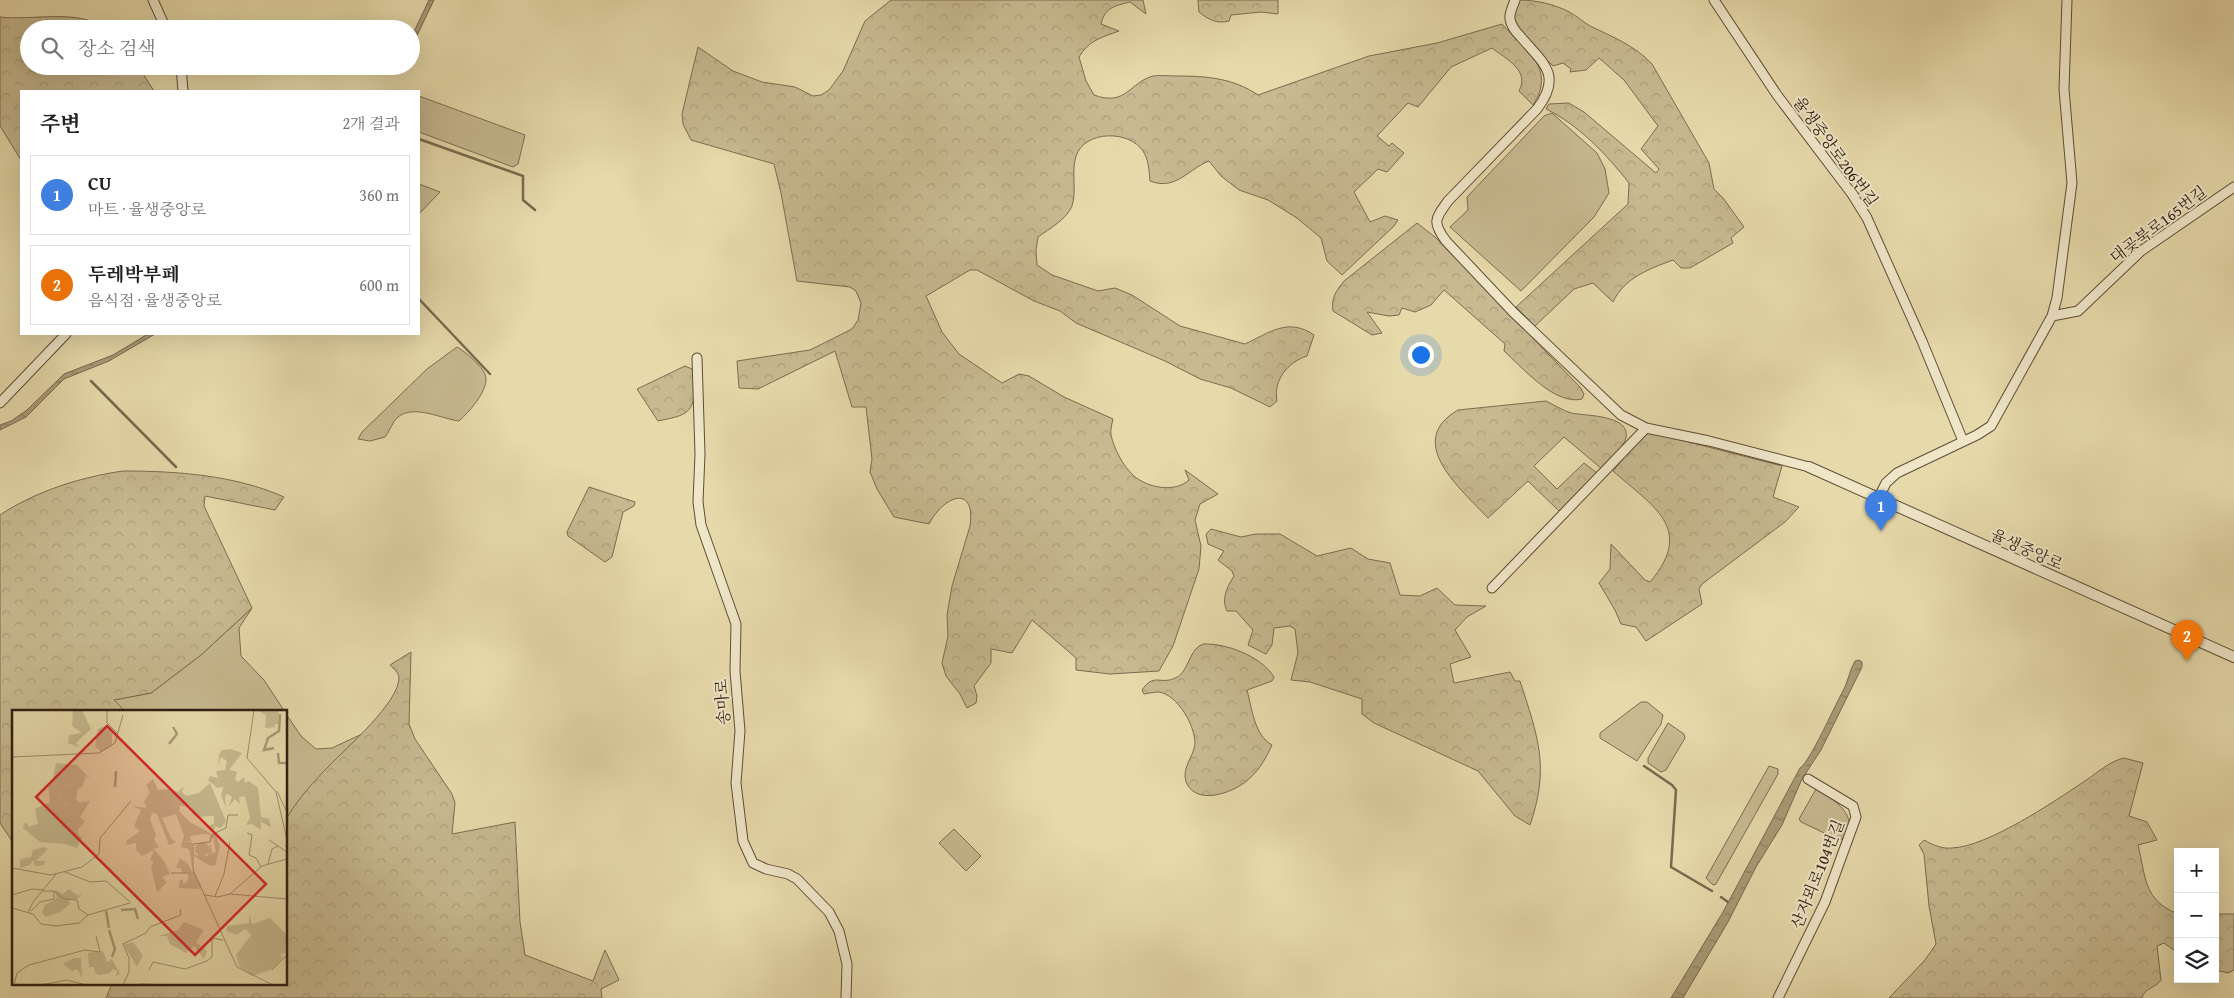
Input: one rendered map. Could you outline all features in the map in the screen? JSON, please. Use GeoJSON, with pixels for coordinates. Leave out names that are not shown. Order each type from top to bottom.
{"type":"FeatureCollection","features":[{"type":"Feature","properties":{"kind":"street"},"geometry":{"type":"LineString","coordinates":[[153,0],[162,20]]}},
{"type":"Feature","properties":{"kind":"street"},"geometry":{"type":"LineString","coordinates":[[1514,0],[1510,19],[1515,31],[1546,65],[1550,81],[1548,94],[1537,109],[1448,201],[1437,217],[1436,228],[1512,312],[1621,415],[1646,428],[1710,441],[1809,468]]}},
{"type":"Feature","properties":{"kind":"street","name":"율생중앙로206번길"},"geometry":{"type":"LineString","coordinates":[[1714,0],[1777,96],[1852,194],[1867,218],[1922,341],[1963,441]]}},
{"type":"Feature","properties":{"kind":"street"},"geometry":{"type":"LineString","coordinates":[[1878,499],[1886,483],[1897,473],[1985,431],[1997,419],[2052,316],[2057,298],[2072,184],[2064,89],[2067,0]]}},
{"type":"Feature","properties":{"kind":"street"},"geometry":{"type":"LineString","coordinates":[[182,75],[183,90]]}},
{"type":"Feature","properties":{"kind":"street","name":"대곶북로165번길"},"geometry":{"type":"LineString","coordinates":[[2052,316],[2078,311],[2141,251],[2234,186]]}},
{"type":"Feature","properties":{"kind":"street"},"geometry":{"type":"LineString","coordinates":[[0,403],[65,335]]}},
{"type":"Feature","properties":{"kind":"street","name":"송마로"},"geometry":{"type":"LineString","coordinates":[[697,358],[700,454],[698,502],[700,524],[736,624],[735,671],[740,731],[736,783],[743,841],[753,863],[766,869],[788,874],[797,879],[829,912],[839,931],[848,964],[846,998]]}},
{"type":"Feature","properties":{"kind":"street"},"geometry":{"type":"LineString","coordinates":[[1492,588],[1646,428]]}},
{"type":"Feature","properties":{"kind":"street","name":"율생중앙로"},"geometry":{"type":"LineString","coordinates":[[1809,468],[2234,657]]}},
{"type":"Feature","properties":{"kind":"street","name":"산자뫼로104번길"},"geometry":{"type":"LineString","coordinates":[[1778,998],[1825,902],[1856,816],[1852,806],[1808,778]]}},
{"type":"Feature","properties":{"kind":"green space"},"geometry":{"type":"Polygon","coordinates":[[[891,0],[1143,0],[1146,14],[1130,2],[1111,8],[1105,14],[1101,24],[1119,31],[1091,43],[1079,57],[1086,81],[1094,95],[1105,98],[1121,96],[1145,79],[1153,76],[1219,79],[1249,89],[1258,95],[1369,56],[1437,43],[1502,24],[1528,51],[1540,70],[1542,81],[1540,92],[1533,105],[1519,91],[1522,84],[1519,71],[1510,61],[1492,48],[1451,67],[1418,107],[1408,103],[1377,136],[1389,146],[1392,143],[1404,153],[1387,172],[1378,169],[1354,192],[1370,222],[1385,216],[1398,220],[1342,275],[1327,261],[1321,238],[1297,218],[1268,200],[1239,190],[1221,176],[1209,161],[1175,181],[1159,183],[1150,181],[1145,154],[1136,144],[1128,139],[1118,136],[1097,137],[1081,147],[1076,156],[1074,168],[1072,206],[1062,219],[1038,237],[1036,250],[1037,265],[1052,275],[1098,291],[1115,288],[1132,295],[1180,326],[1245,344],[1287,327],[1296,327],[1314,335],[1307,356],[1288,367],[1283,373],[1277,386],[1277,401],[1270,407],[1231,388],[1200,379],[1165,361],[1076,323],[1060,311],[1034,301],[977,270],[970,270],[926,296],[942,332],[959,354],[1002,383],[1019,374],[1029,376],[1064,397],[1113,419],[1111,427],[1112,440],[1126,467],[1134,476],[1147,484],[1169,488],[1176,487],[1189,480],[1185,470],[1218,494],[1200,504],[1195,520],[1201,546],[1199,569],[1173,646],[1159,671],[1110,674],[1076,670],[1076,658],[1032,620],[1012,653],[991,649],[991,663],[974,686],[977,696],[976,703],[967,708],[960,694],[946,676],[942,663],[948,636],[947,615],[952,586],[970,526],[971,513],[968,504],[964,499],[957,498],[950,501],[935,514],[929,524],[894,517],[877,489],[870,472],[872,459],[866,407],[852,407],[835,351],[758,389],[739,388],[737,361],[810,350],[852,329],[858,320],[861,303],[856,291],[850,287],[797,281],[774,164],[691,140],[683,124],[682,114],[698,47],[733,71],[762,82],[795,87],[813,96],[821,95],[829,90],[843,71],[865,21],[891,0]]]}},
{"type":"Feature","properties":{"kind":"green space"},"geometry":{"type":"Polygon","coordinates":[[[1198,0],[1278,0],[1278,14],[1261,12],[1231,15],[1229,21],[1217,22],[1199,12],[1198,0]]]}},
{"type":"Feature","properties":{"kind":"green space"},"geometry":{"type":"Polygon","coordinates":[[[1518,0],[1545,3],[1565,10],[1590,26],[1631,47],[1652,64],[1709,163],[1714,189],[1744,227],[1731,238],[1733,243],[1690,268],[1681,268],[1673,260],[1638,275],[1624,287],[1613,302],[1593,283],[1574,289],[1535,326],[1516,307],[1628,204],[1629,183],[1581,132],[1546,109],[1549,104],[1569,103],[1584,112],[1656,173],[1659,169],[1641,149],[1658,126],[1624,80],[1599,58],[1586,70],[1570,72],[1571,69],[1563,63],[1553,66],[1521,34],[1512,19],[1518,0]]]}},
{"type":"Feature","properties":{"kind":"green space"},"geometry":{"type":"Polygon","coordinates":[[[0,17],[69,17],[86,20],[20,20],[20,75],[144,75],[153,90],[20,90],[20,158],[0,126],[0,17]]]}},
{"type":"Feature","properties":{"kind":"green space"},"geometry":{"type":"Polygon","coordinates":[[[420,96],[525,135],[518,164],[513,167],[420,132],[420,96]]]}},
{"type":"Feature","properties":{"kind":"green space"},"geometry":{"type":"Polygon","coordinates":[[[1552,113],[1597,153],[1605,169],[1609,193],[1594,217],[1521,291],[1450,227],[1468,210],[1467,197],[1544,116],[1552,113]]]}},
{"type":"Feature","properties":{"kind":"green space"},"geometry":{"type":"Polygon","coordinates":[[[420,184],[440,192],[420,213],[420,184]]]}},
{"type":"Feature","properties":{"kind":"green space"},"geometry":{"type":"Polygon","coordinates":[[[1417,223],[1435,237],[1580,387],[1584,394],[1582,399],[1572,400],[1561,397],[1540,384],[1504,351],[1505,344],[1444,290],[1431,305],[1415,312],[1402,308],[1399,315],[1389,316],[1367,312],[1382,333],[1372,335],[1333,311],[1335,295],[1344,281],[1417,223]]]}},
{"type":"Feature","properties":{"kind":"green space"},"geometry":{"type":"Polygon","coordinates":[[[457,347],[479,365],[486,378],[481,395],[459,421],[428,413],[405,413],[394,421],[385,437],[370,441],[358,439],[362,432],[427,369],[457,347]]]}},
{"type":"Feature","properties":{"kind":"green space"},"geometry":{"type":"Polygon","coordinates":[[[685,366],[692,369],[693,374],[694,398],[692,405],[689,410],[679,416],[658,421],[637,389],[685,366]]]}},
{"type":"Feature","properties":{"kind":"green space"},"geometry":{"type":"Polygon","coordinates":[[[1546,401],[1571,413],[1614,420],[1626,430],[1626,438],[1619,450],[1602,469],[1564,437],[1534,466],[1557,489],[1584,463],[1597,473],[1559,511],[1528,481],[1488,518],[1465,494],[1443,466],[1436,451],[1436,436],[1442,423],[1458,410],[1546,401]]]}},
{"type":"Feature","properties":{"kind":"green space"},"geometry":{"type":"Polygon","coordinates":[[[1650,432],[1782,466],[1773,497],[1799,507],[1785,522],[1702,584],[1699,589],[1702,604],[1646,641],[1636,627],[1621,624],[1599,583],[1610,569],[1611,544],[1645,580],[1650,582],[1663,563],[1669,547],[1669,532],[1663,519],[1654,507],[1613,471],[1640,438],[1650,432]]]}},
{"type":"Feature","properties":{"kind":"green space"},"geometry":{"type":"Polygon","coordinates":[[[123,471],[184,473],[226,479],[284,497],[275,510],[205,496],[204,506],[252,608],[201,655],[151,693],[114,700],[124,710],[12,710],[12,841],[0,823],[0,515],[44,492],[91,477],[123,471]]]}},
{"type":"Feature","properties":{"kind":"green space"},"geometry":{"type":"Polygon","coordinates":[[[589,487],[635,502],[634,506],[623,512],[612,557],[605,562],[568,536],[567,532],[589,487]]]}},
{"type":"Feature","properties":{"kind":"green space"},"geometry":{"type":"Polygon","coordinates":[[[1211,529],[1241,537],[1256,534],[1280,534],[1317,556],[1351,548],[1368,559],[1390,563],[1400,595],[1420,596],[1437,588],[1455,605],[1486,606],[1467,617],[1455,630],[1471,657],[1450,664],[1454,683],[1510,672],[1515,681],[1520,681],[1532,719],[1539,752],[1539,786],[1530,825],[1515,816],[1478,771],[1374,723],[1362,714],[1362,699],[1310,682],[1291,680],[1298,653],[1295,629],[1290,626],[1274,628],[1272,645],[1266,654],[1248,645],[1253,630],[1236,611],[1227,611],[1225,607],[1226,593],[1234,576],[1232,571],[1218,560],[1224,551],[1208,544],[1206,534],[1211,529]]]}},
{"type":"Feature","properties":{"kind":"green space"},"geometry":{"type":"Polygon","coordinates":[[[252,608],[239,628],[241,656],[264,680],[284,710],[124,710],[113,700],[151,693],[201,655],[252,608]]]}},
{"type":"Feature","properties":{"kind":"green space"},"geometry":{"type":"Polygon","coordinates":[[[1203,644],[1232,648],[1242,652],[1261,663],[1274,677],[1272,681],[1247,690],[1257,728],[1266,741],[1272,745],[1266,758],[1245,782],[1228,791],[1209,796],[1200,795],[1193,791],[1185,779],[1186,768],[1195,743],[1192,728],[1184,712],[1166,694],[1159,692],[1144,694],[1142,690],[1153,680],[1168,680],[1179,676],[1194,651],[1203,644]]]}},
{"type":"Feature","properties":{"kind":"green space"},"geometry":{"type":"Polygon","coordinates":[[[411,652],[409,724],[415,739],[452,794],[455,803],[452,834],[515,822],[520,922],[525,955],[593,981],[605,950],[619,980],[601,989],[602,998],[106,998],[111,986],[288,986],[288,816],[313,783],[359,737],[391,699],[397,687],[399,677],[390,665],[411,652]]]}},
{"type":"Feature","properties":{"kind":"green space"},"geometry":{"type":"Polygon","coordinates":[[[1641,702],[1647,702],[1663,715],[1661,724],[1637,761],[1600,738],[1600,733],[1641,702]]]}},
{"type":"Feature","properties":{"kind":"green space"},"geometry":{"type":"Polygon","coordinates":[[[288,717],[301,736],[316,749],[332,748],[362,734],[328,767],[288,816],[288,717]]]}},
{"type":"Feature","properties":{"kind":"green space"},"geometry":{"type":"Polygon","coordinates":[[[1668,723],[1684,734],[1685,738],[1666,770],[1661,772],[1648,763],[1648,758],[1668,723]]]}},
{"type":"Feature","properties":{"kind":"green space"},"geometry":{"type":"Polygon","coordinates":[[[2124,758],[2143,763],[2129,816],[2147,822],[2157,840],[2138,845],[2145,877],[2152,894],[2158,902],[2174,912],[2174,950],[2164,943],[2157,946],[2161,980],[2159,983],[2145,992],[2142,998],[1889,998],[1925,960],[1936,944],[1929,906],[1924,854],[1919,845],[1924,840],[1945,848],[1967,846],[2002,832],[2056,800],[2109,764],[2124,758]]]}},
{"type":"Feature","properties":{"kind":"green space"},"geometry":{"type":"Polygon","coordinates":[[[1769,766],[1778,769],[1778,774],[1716,884],[1713,885],[1706,878],[1769,766]]]}},
{"type":"Feature","properties":{"kind":"green space"},"geometry":{"type":"Polygon","coordinates":[[[1816,789],[1837,803],[1847,816],[1848,831],[1842,839],[1839,840],[1801,822],[1799,819],[1816,789]]]}},
{"type":"Feature","properties":{"kind":"green space"},"geometry":{"type":"Polygon","coordinates":[[[954,829],[981,856],[966,871],[939,843],[954,829]]]}},
{"type":"Feature","properties":{"kind":"green space"},"geometry":{"type":"Polygon","coordinates":[[[2219,914],[2234,914],[2234,970],[2228,973],[2219,971],[2219,914]]]}},
{"type":"Feature","properties":{"kind":"water"},"geometry":{"type":"Polygon","coordinates":[[[429,0],[434,0],[420,29],[420,20],[429,0]]]}},
{"type":"Feature","properties":{"kind":"water"},"geometry":{"type":"Polygon","coordinates":[[[146,335],[153,335],[109,361],[64,379],[26,417],[0,430],[0,425],[11,421],[27,410],[64,374],[113,355],[146,335]]]}},
{"type":"Feature","properties":{"kind":"water"},"geometry":{"type":"Polygon","coordinates":[[[1859,660],[1862,662],[1862,667],[1821,750],[1802,779],[1782,825],[1756,867],[1728,922],[1683,998],[1671,998],[1723,912],[1800,768],[1810,756],[1844,689],[1855,661],[1859,660]]]}},
{"type":"Feature","properties":{"kind":"waterway"},"geometry":{"type":"LineString","coordinates":[[420,139],[523,176],[523,200],[535,210]]}},
{"type":"Feature","properties":{"kind":"waterway"},"geometry":{"type":"LineString","coordinates":[[420,300],[490,374]]}},
{"type":"Feature","properties":{"kind":"waterway"},"geometry":{"type":"LineString","coordinates":[[91,381],[176,467]]}},
{"type":"Feature","properties":{"kind":"waterway"},"geometry":{"type":"LineString","coordinates":[[1644,766],[1672,785],[1676,790],[1671,867],[1712,891]]}},
{"type":"Feature","properties":{"kind":"waterway"},"geometry":{"type":"LineString","coordinates":[[1721,897],[1728,902]]}},
{"type":"Feature","properties":{"kind":"place","name":"CU"},"geometry":{"type":"Point","coordinates":[1881,531]}},
{"type":"Feature","properties":{"kind":"place","name":"두레박부페"},"geometry":{"type":"Point","coordinates":[2187,661]}}]}
